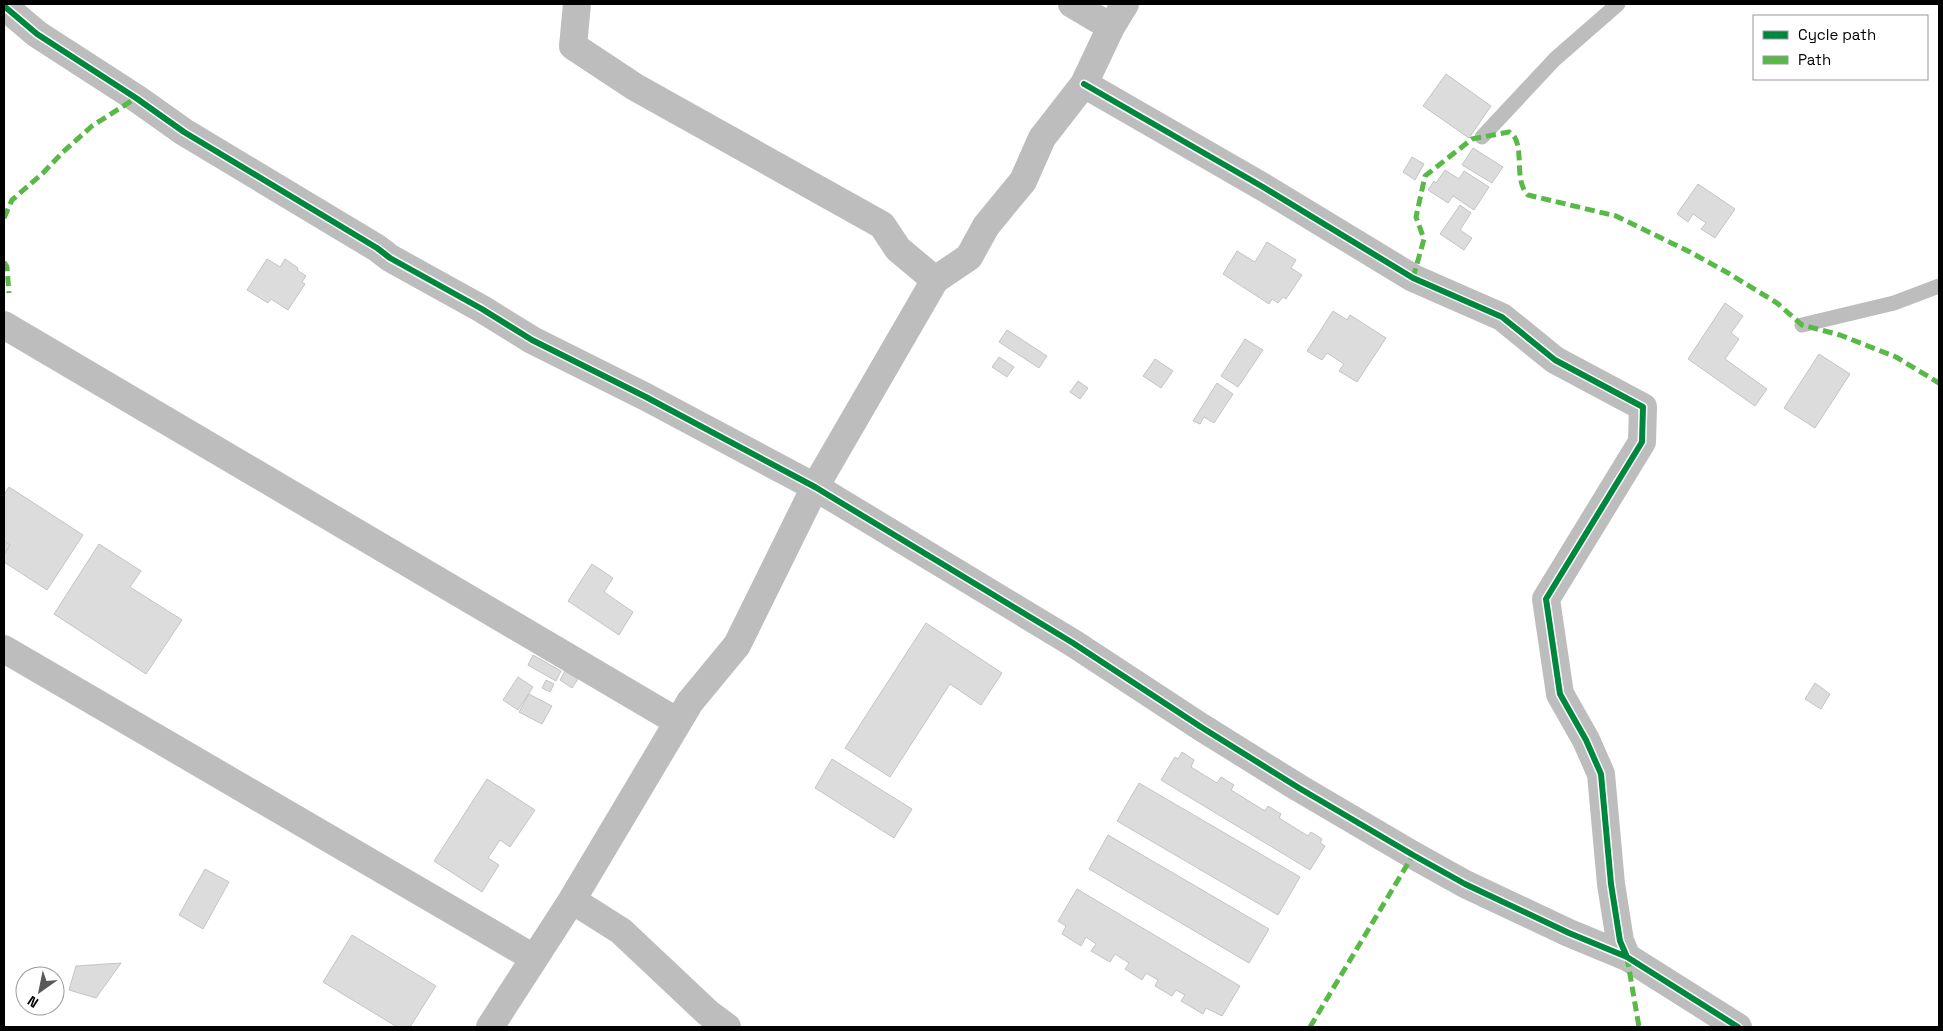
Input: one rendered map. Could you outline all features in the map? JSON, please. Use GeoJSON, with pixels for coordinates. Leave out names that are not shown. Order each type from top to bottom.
{"type":"FeatureCollection","features":[{"type":"Feature","properties":{"kind":"street"},"geometry":{"type":"LineString","coordinates":[[577,4],[573,46],[635,87],[882,225],[898,249],[935,280]]}},
{"type":"Feature","properties":{"kind":"street"},"geometry":{"type":"LineString","coordinates":[[490,1027],[572,900],[690,702],[737,645],[815,487],[935,280],[968,257],[986,226],[1023,180],[1042,138],[1084,84],[1118,15],[1072,4]]}},
{"type":"Feature","properties":{"kind":"street"},"geometry":{"type":"LineString","coordinates":[[4,6],[37,34],[136,98],[184,132],[377,248],[390,258],[482,309],[532,340],[646,397],[815,487],[1073,642],[1201,727],[1299,788],[1466,884],[1569,933],[1627,957],[1738,1027]]}},
{"type":"Feature","properties":{"kind":"street"},"geometry":{"type":"LineString","coordinates":[[1084,84],[1264,186],[1413,278],[1502,317],[1555,360],[1643,407],[1642,442],[1546,600],[1560,694],[1586,740],[1600,774],[1611,884],[1620,941],[1627,957]]}},
{"type":"Feature","properties":{"kind":"street"},"geometry":{"type":"LineString","coordinates":[[4,325],[678,722]]}},
{"type":"Feature","properties":{"kind":"street"},"geometry":{"type":"LineString","coordinates":[[4,649],[534,958]]}},
{"type":"Feature","properties":{"kind":"street"},"geometry":{"type":"LineString","coordinates":[[572,900],[621,931],[708,1013],[727,1027]]}},
{"type":"Feature","properties":{"kind":"lane"},"geometry":{"type":"LineString","coordinates":[[1482,137],[1555,59],[1618,4]]}},
{"type":"Feature","properties":{"kind":"lane"},"geometry":{"type":"LineString","coordinates":[[1802,325],[1894,303],[1939,286]]}},
{"type":"Feature","properties":{"kind":"building"},"geometry":{"type":"Polygon","coordinates":[[[1446,74],[1491,106],[1469,138],[1423,106],[1446,74]]]}},
{"type":"Feature","properties":{"kind":"building"},"geometry":{"type":"Polygon","coordinates":[[[1473,148],[1503,167],[1492,183],[1462,165],[1473,148]]]}},
{"type":"Feature","properties":{"kind":"building"},"geometry":{"type":"Polygon","coordinates":[[[1412,157],[1424,164],[1415,180],[1403,172],[1412,157]]]}},
{"type":"Feature","properties":{"kind":"building"},"geometry":{"type":"Polygon","coordinates":[[[1445,170],[1459,179],[1464,171],[1489,187],[1474,210],[1453,196],[1448,203],[1428,190],[1434,181],[1436,183],[1445,170]]]}},
{"type":"Feature","properties":{"kind":"building"},"geometry":{"type":"Polygon","coordinates":[[[1698,184],[1735,209],[1715,238],[1701,229],[1706,223],[1693,214],[1688,222],[1677,214],[1698,184]]]}},
{"type":"Feature","properties":{"kind":"building"},"geometry":{"type":"Polygon","coordinates":[[[1460,205],[1471,213],[1460,230],[1472,238],[1464,250],[1440,234],[1460,205]]]}},
{"type":"Feature","properties":{"kind":"building"},"geometry":{"type":"Polygon","coordinates":[[[1267,242],[1296,260],[1291,268],[1302,275],[1286,299],[1283,297],[1278,303],[1272,299],[1269,304],[1223,274],[1237,251],[1255,262],[1267,242]]]}},
{"type":"Feature","properties":{"kind":"building"},"geometry":{"type":"Polygon","coordinates":[[[267,259],[280,267],[285,259],[306,276],[302,282],[305,284],[288,310],[271,299],[268,303],[247,290],[267,259]]]}},
{"type":"Feature","properties":{"kind":"building"},"geometry":{"type":"Polygon","coordinates":[[[1725,303],[1743,316],[1731,333],[1739,339],[1725,359],[1767,389],[1755,406],[1688,359],[1725,303]]]}},
{"type":"Feature","properties":{"kind":"building"},"geometry":{"type":"Polygon","coordinates":[[[1333,311],[1347,320],[1350,315],[1386,338],[1357,382],[1339,371],[1344,364],[1327,353],[1322,360],[1307,351],[1333,311]]]}},
{"type":"Feature","properties":{"kind":"building"},"geometry":{"type":"Polygon","coordinates":[[[1007,330],[1047,356],[1039,368],[999,342],[1007,330]]]}},
{"type":"Feature","properties":{"kind":"building"},"geometry":{"type":"Polygon","coordinates":[[[1245,339],[1263,350],[1238,387],[1221,376],[1245,339]]]}},
{"type":"Feature","properties":{"kind":"building"},"geometry":{"type":"Polygon","coordinates":[[[1819,354],[1850,374],[1815,428],[1784,408],[1819,354]]]}},
{"type":"Feature","properties":{"kind":"building"},"geometry":{"type":"Polygon","coordinates":[[[999,357],[1014,367],[1007,377],[992,367],[999,357]]]}},
{"type":"Feature","properties":{"kind":"building"},"geometry":{"type":"Polygon","coordinates":[[[1155,359],[1173,371],[1161,388],[1143,376],[1155,359]]]}},
{"type":"Feature","properties":{"kind":"building"},"geometry":{"type":"Polygon","coordinates":[[[1078,381],[1088,388],[1080,399],[1070,392],[1078,381]]]}},
{"type":"Feature","properties":{"kind":"building"},"geometry":{"type":"Polygon","coordinates":[[[1217,383],[1233,394],[1214,423],[1204,417],[1200,424],[1193,421],[1217,383]]]}},
{"type":"Feature","properties":{"kind":"building"},"geometry":{"type":"Polygon","coordinates":[[[9,487],[83,535],[47,590],[4,562],[4,495],[9,487]]]}},
{"type":"Feature","properties":{"kind":"building"},"geometry":{"type":"Polygon","coordinates":[[[4,541],[10,545],[4,555],[4,541]]]}},
{"type":"Feature","properties":{"kind":"building"},"geometry":{"type":"Polygon","coordinates":[[[99,544],[141,571],[130,587],[182,620],[146,674],[54,614],[99,544]]]}},
{"type":"Feature","properties":{"kind":"building"},"geometry":{"type":"Polygon","coordinates":[[[592,564],[613,578],[604,592],[633,612],[619,635],[568,601],[592,564]]]}},
{"type":"Feature","properties":{"kind":"building"},"geometry":{"type":"Polygon","coordinates":[[[926,623],[1002,673],[981,705],[950,684],[890,777],[845,748],[926,623]]]}},
{"type":"Feature","properties":{"kind":"building"},"geometry":{"type":"Polygon","coordinates":[[[533,655],[561,671],[556,681],[528,665],[533,655]]]}},
{"type":"Feature","properties":{"kind":"building"},"geometry":{"type":"Polygon","coordinates":[[[565,671],[578,679],[572,688],[560,680],[565,671]]]}},
{"type":"Feature","properties":{"kind":"building"},"geometry":{"type":"Polygon","coordinates":[[[518,677],[533,687],[518,710],[503,700],[518,677]]]}},
{"type":"Feature","properties":{"kind":"building"},"geometry":{"type":"Polygon","coordinates":[[[546,680],[554,684],[550,692],[542,688],[546,680]]]}},
{"type":"Feature","properties":{"kind":"building"},"geometry":{"type":"Polygon","coordinates":[[[1815,683],[1830,694],[1821,709],[1805,699],[1815,683]]]}},
{"type":"Feature","properties":{"kind":"building"},"geometry":{"type":"Polygon","coordinates":[[[529,694],[552,706],[542,724],[519,712],[529,694]]]}},
{"type":"Feature","properties":{"kind":"building"},"geometry":{"type":"Polygon","coordinates":[[[1182,752],[1194,760],[1191,767],[1217,783],[1221,777],[1234,785],[1231,790],[1265,811],[1268,806],[1281,814],[1279,818],[1308,836],[1311,832],[1322,839],[1320,843],[1325,846],[1310,870],[1161,780],[1175,757],[1178,759],[1182,752]]]}},
{"type":"Feature","properties":{"kind":"building"},"geometry":{"type":"Polygon","coordinates":[[[832,759],[912,809],[894,838],[815,788],[832,759]]]}},
{"type":"Feature","properties":{"kind":"building"},"geometry":{"type":"Polygon","coordinates":[[[487,779],[535,810],[510,847],[500,840],[488,858],[499,865],[482,892],[434,861],[487,779]]]}},
{"type":"Feature","properties":{"kind":"building"},"geometry":{"type":"Polygon","coordinates":[[[1139,783],[1300,877],[1278,915],[1117,821],[1139,783]]]}},
{"type":"Feature","properties":{"kind":"building"},"geometry":{"type":"Polygon","coordinates":[[[1108,835],[1269,929],[1249,963],[1089,869],[1108,835]]]}},
{"type":"Feature","properties":{"kind":"building"},"geometry":{"type":"Polygon","coordinates":[[[205,869],[229,882],[203,929],[179,915],[205,869]]]}},
{"type":"Feature","properties":{"kind":"building"},"geometry":{"type":"Polygon","coordinates":[[[1077,889],[1240,986],[1222,1016],[1206,1008],[1203,1014],[1181,1001],[1185,995],[1176,990],[1172,996],[1155,986],[1158,980],[1146,973],[1142,980],[1125,969],[1129,963],[1115,954],[1110,962],[1091,951],[1096,944],[1086,937],[1081,946],[1062,934],[1066,926],[1058,921],[1077,889]]]}},
{"type":"Feature","properties":{"kind":"building"},"geometry":{"type":"Polygon","coordinates":[[[352,935],[436,986],[410,1027],[397,1027],[323,982],[352,935]]]}},
{"type":"Feature","properties":{"kind":"building"},"geometry":{"type":"Polygon","coordinates":[[[121,963],[96,998],[69,990],[76,966],[121,963]]]}},
{"type":"Feature","properties":{"kind":"marked path"},"geometry":{"type":"LineString","coordinates":[[4,218],[12,200],[43,173],[63,152],[92,126],[136,98]]}},
{"type":"Feature","properties":{"kind":"marked path"},"geometry":{"type":"LineString","coordinates":[[1413,278],[1424,239],[1416,217],[1425,176],[1472,139],[1509,132],[1517,144],[1521,180],[1523,188],[1528,195],[1616,216],[1728,273],[1777,303],[1802,325],[1840,335],[1896,357],[1939,383]]}},
{"type":"Feature","properties":{"kind":"marked path"},"geometry":{"type":"LineString","coordinates":[[4,262],[7,267],[9,293]]}},
{"type":"Feature","properties":{"kind":"marked path"},"geometry":{"type":"LineString","coordinates":[[1310,1027],[1413,855]]}},
{"type":"Feature","properties":{"kind":"marked path"},"geometry":{"type":"LineString","coordinates":[[1627,957],[1639,1027]]}},
{"type":"Feature","properties":{"kind":"cycle path"},"geometry":{"type":"LineString","coordinates":[[4,6],[37,34],[136,98],[184,132],[377,248],[390,258],[482,309],[532,340],[646,397],[815,487],[1073,643],[1201,727],[1299,788],[1413,855],[1465,884],[1569,933],[1627,957],[1738,1027]]}},
{"type":"Feature","properties":{"kind":"cycle path"},"geometry":{"type":"LineString","coordinates":[[1084,84],[1263,187],[1413,278],[1502,317],[1555,360],[1643,407],[1642,442],[1546,599],[1560,694],[1586,740],[1601,774],[1611,884],[1620,941],[1627,957]]}}]}
